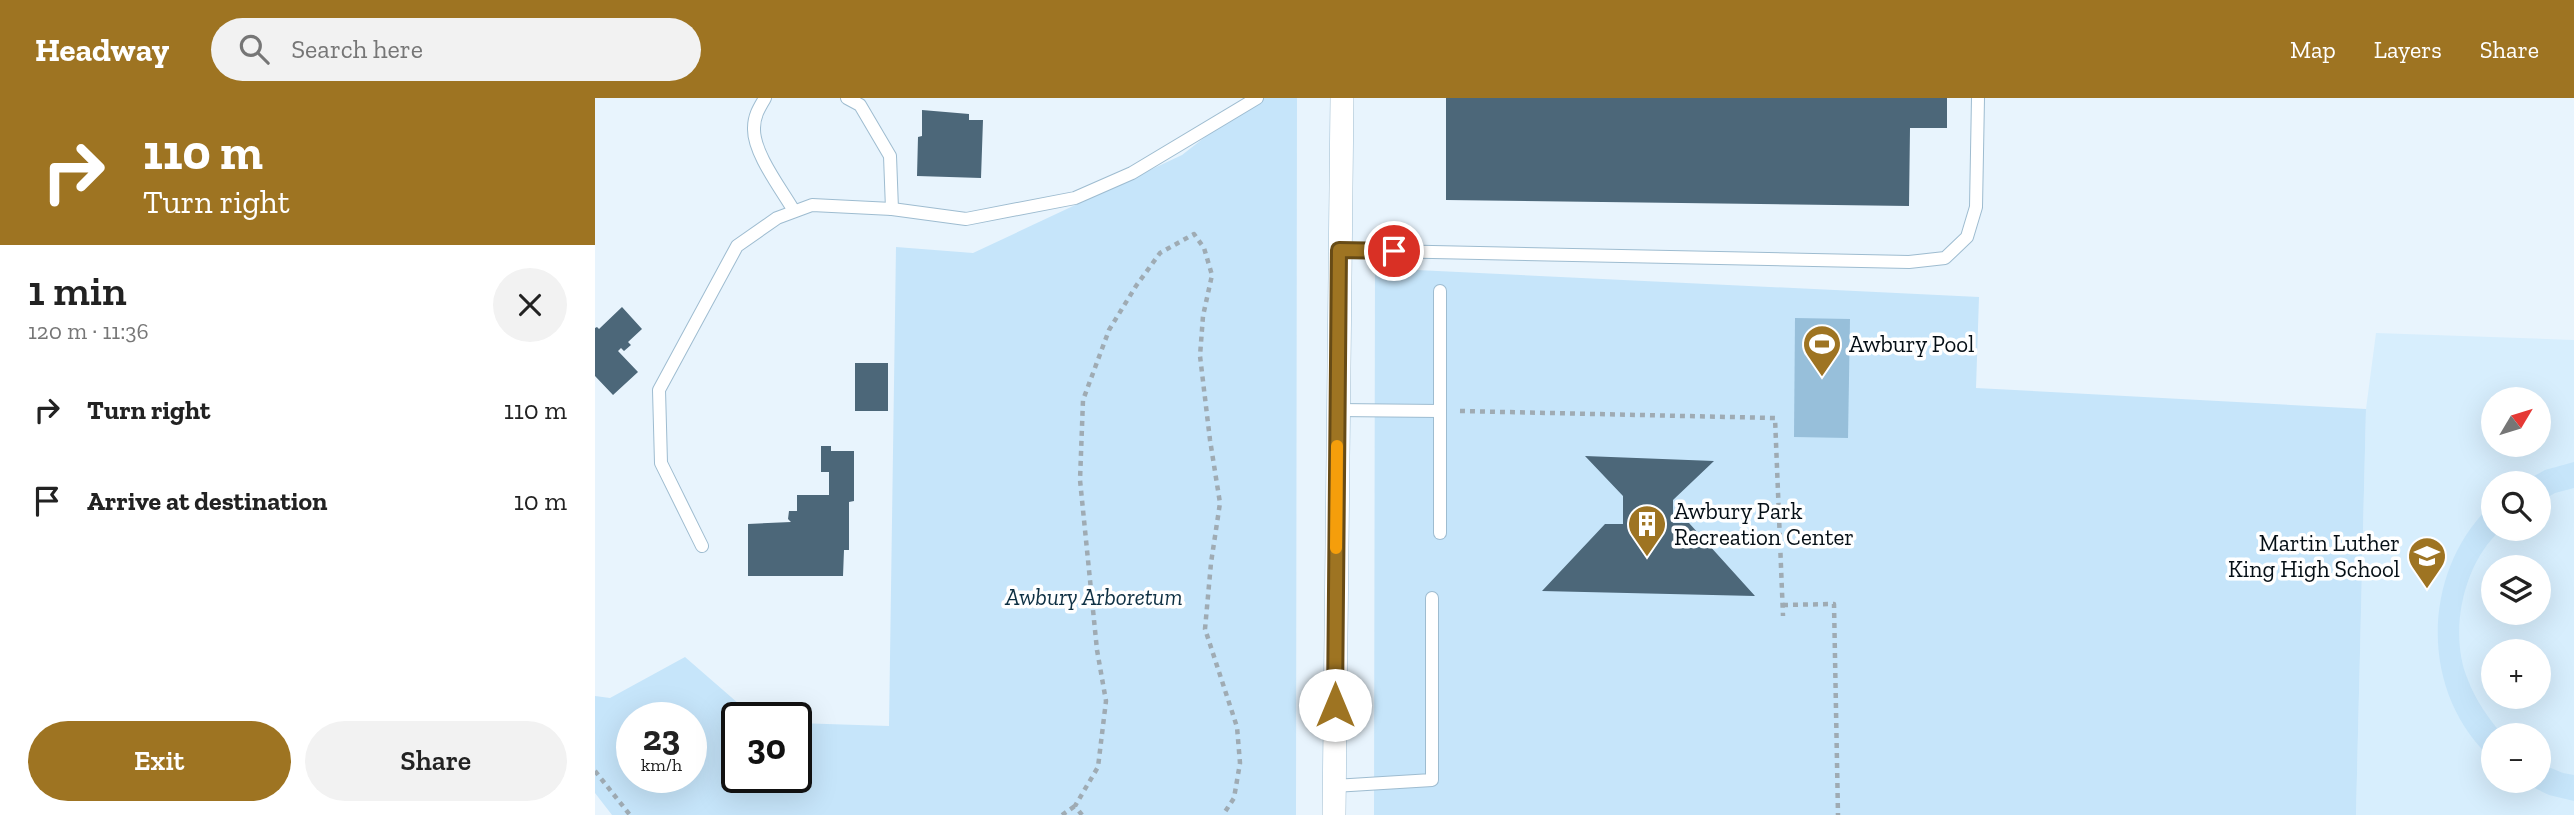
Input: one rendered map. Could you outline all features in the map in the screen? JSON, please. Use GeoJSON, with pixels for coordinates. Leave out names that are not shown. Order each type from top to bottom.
{"type":"FeatureCollection","features":[{"type":"Feature","properties":{"kind":"street"},"geometry":{"type":"LineString","coordinates":[[1334,815],[1342,98]]}},
{"type":"Feature","properties":{"kind":"lane"},"geometry":{"type":"LineString","coordinates":[[765,98],[756,113],[753,131],[760,153],[794,211]]}},
{"type":"Feature","properties":{"kind":"lane"},"geometry":{"type":"LineString","coordinates":[[847,98],[860,105],[890,156],[892,209]]}},
{"type":"Feature","properties":{"kind":"lane"},"geometry":{"type":"LineString","coordinates":[[702,546],[661,463],[659,390],[737,246],[777,218],[811,205],[892,209],[966,219],[1075,198],[1132,173],[1257,98]]}},
{"type":"Feature","properties":{"kind":"lane"},"geometry":{"type":"LineString","coordinates":[[1339,250],[1909,262],[1945,258],[1967,237],[1976,207],[1978,98]]}},
{"type":"Feature","properties":{"kind":"lane"},"geometry":{"type":"LineString","coordinates":[[1440,291],[1440,533]]}},
{"type":"Feature","properties":{"kind":"lane"},"geometry":{"type":"LineString","coordinates":[[1338,410],[1440,411]]}},
{"type":"Feature","properties":{"kind":"lane"},"geometry":{"type":"LineString","coordinates":[[1334,786],[1432,780],[1432,598]]}},
{"type":"Feature","properties":{"kind":"path"},"geometry":{"type":"LineString","coordinates":[[1062,815],[1075,806],[1098,767],[1107,701],[1097,650],[1080,480],[1083,400],[1109,330],[1136,286],[1160,253],[1195,234],[1204,248],[1212,275],[1203,316],[1200,356],[1220,503],[1210,563],[1205,629],[1237,727],[1240,763],[1234,797],[1223,815]]}},
{"type":"Feature","properties":{"kind":"path"},"geometry":{"type":"LineString","coordinates":[[1440,411],[1775,418],[1783,616]]}},
{"type":"Feature","properties":{"kind":"path"},"geometry":{"type":"LineString","coordinates":[[1783,605],[1834,604],[1838,815]]}},
{"type":"Feature","properties":{"kind":"path"},"geometry":{"type":"LineString","coordinates":[[595,771],[630,815]]}},
{"type":"Feature","properties":{"kind":"path"},"geometry":{"type":"LineString","coordinates":[[1075,806],[1082,815]]}},
{"type":"Feature","properties":{"kind":"shaded area","name":"Awbury Pool"},"geometry":{"type":"Polygon","coordinates":[[[1795,318],[1850,319],[1848,438],[1794,437],[1795,318]]]}},
{"type":"Feature","properties":{"kind":"shaded area","name":"Martin Luther King High School"},"geometry":{"type":"Polygon","coordinates":[[[2376,333],[2574,340],[2574,815],[2356,815],[2366,409],[2376,333]]]}},
{"type":"Feature","properties":{"kind":"green space","name":"Awbury Arboretum"},"geometry":{"type":"Polygon","coordinates":[[[1255,98],[1297,98],[1296,815],[612,815],[595,793],[595,696],[610,698],[685,657],[737,702],[721,702],[721,793],[812,793],[812,724],[889,726],[896,247],[973,253],[1182,155],[1255,98]]]}},
{"type":"Feature","properties":{"kind":"green space"},"geometry":{"type":"Polygon","coordinates":[[[1375,268],[1979,297],[1976,388],[2366,409],[2356,815],[1374,815],[1375,268]]]}},
{"type":"Feature","properties":{"kind":"green space"},"geometry":{"type":"Polygon","coordinates":[[[2574,462],[2574,488],[2551,495],[2551,471],[2545,470],[2574,462]]]}},
{"type":"Feature","properties":{"kind":"green space"},"geometry":{"type":"Polygon","coordinates":[[[2481,517],[2481,541],[2491,541],[2477,560],[2469,579],[2460,620],[2462,661],[2481,709],[2493,723],[2481,723],[2481,746],[2469,733],[2452,702],[2441,668],[2438,632],[2441,596],[2452,562],[2470,530],[2481,517]]]}},
{"type":"Feature","properties":{"kind":"green space"},"geometry":{"type":"Polygon","coordinates":[[[2551,768],[2574,775],[2574,801],[2545,793],[2551,793],[2551,768]]]}},
{"type":"Feature","properties":{"kind":"building"},"geometry":{"type":"Polygon","coordinates":[[[1446,98],[1947,98],[1947,128],[1910,128],[1909,206],[1446,200],[1446,98]]]}},
{"type":"Feature","properties":{"kind":"building"},"geometry":{"type":"Polygon","coordinates":[[[922,110],[969,114],[969,120],[983,120],[981,178],[917,176],[922,110]]]}},
{"type":"Feature","properties":{"kind":"building"},"geometry":{"type":"Polygon","coordinates":[[[622,307],[642,329],[628,342],[631,345],[624,351],[621,348],[618,351],[638,372],[613,395],[595,376],[595,328],[599,329],[622,307]]]}},
{"type":"Feature","properties":{"kind":"building"},"geometry":{"type":"Polygon","coordinates":[[[855,363],[888,363],[888,411],[855,411],[855,363]]]}},
{"type":"Feature","properties":{"kind":"building"},"geometry":{"type":"Polygon","coordinates":[[[821,446],[831,446],[831,451],[854,451],[854,501],[849,502],[849,550],[844,550],[843,576],[748,576],[748,524],[791,522],[788,519],[789,511],[797,511],[797,495],[829,495],[829,472],[821,472],[821,446]]]}},
{"type":"Feature","properties":{"kind":"building","name":"Awbury Park Recreation Center"},"geometry":{"type":"Polygon","coordinates":[[[1585,456],[1714,461],[1673,500],[1673,523],[1689,523],[1755,596],[1542,591],[1605,524],[1623,524],[1623,496],[1585,456]]]}},
{"type":"Feature","properties":{"kind":"slow traffic"},"geometry":{"type":"LineString","coordinates":[[1336,548],[1337,446]]}},
{"type":"Feature","properties":{"kind":"place","name":"Awbury Pool"},"geometry":{"type":"Point","coordinates":[1822,378]}},
{"type":"Feature","properties":{"kind":"place","name":"Awbury Park Recreation Center"},"geometry":{"type":"Point","coordinates":[1647,558]}},
{"type":"Feature","properties":{"kind":"place","name":"Martin Luther King High School"},"geometry":{"type":"Point","coordinates":[2427,590]}},
{"type":"Feature","properties":{"kind":"route"},"geometry":{"type":"LineString","coordinates":[[1335,705],[1339,250],[1394,251]]}}]}
